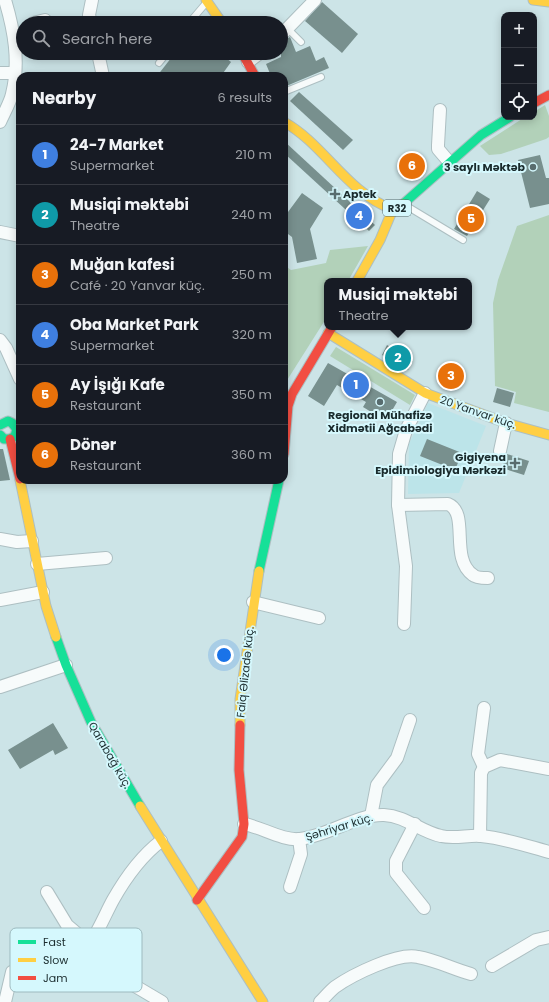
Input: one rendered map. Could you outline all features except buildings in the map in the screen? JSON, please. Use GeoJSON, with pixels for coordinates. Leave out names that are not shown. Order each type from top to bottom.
{"type":"FeatureCollection","features":[{"type":"Feature","properties":{"kind":"street"},"geometry":{"type":"LineString","coordinates":[[5,0],[16,23]]}},
{"type":"Feature","properties":{"kind":"street"},"geometry":{"type":"LineString","coordinates":[[90,16],[92,0]]}},
{"type":"Feature","properties":{"kind":"street"},"geometry":{"type":"LineString","coordinates":[[288,29],[315,0]]}},
{"type":"Feature","properties":{"kind":"street"},"geometry":{"type":"LineString","coordinates":[[533,0],[549,2]]}},
{"type":"Feature","properties":{"kind":"street"},"geometry":{"type":"LineString","coordinates":[[208,1],[218,16]]}},
{"type":"Feature","properties":{"kind":"street"},"geometry":{"type":"LineString","coordinates":[[0,122],[12,94],[16,60]]}},
{"type":"Feature","properties":{"kind":"street"},"geometry":{"type":"LineString","coordinates":[[100,60],[103,72]]}},
{"type":"Feature","properties":{"kind":"street"},"geometry":{"type":"LineString","coordinates":[[246,60],[253,72]]}},
{"type":"Feature","properties":{"kind":"street"},"geometry":{"type":"LineString","coordinates":[[0,73],[15,73]]}},
{"type":"Feature","properties":{"kind":"street"},"geometry":{"type":"LineString","coordinates":[[537,101],[549,95]]}},
{"type":"Feature","properties":{"kind":"street"},"geometry":{"type":"LineString","coordinates":[[440,110],[438,145],[450,163]]}},
{"type":"Feature","properties":{"kind":"street","name":"R32"},"geometry":{"type":"LineString","coordinates":[[288,124],[295,128],[369,198],[385,207],[393,209],[403,204],[481,135],[505,120]]}},
{"type":"Feature","properties":{"kind":"street"},"geometry":{"type":"LineString","coordinates":[[360,278],[380,240],[393,209]]}},
{"type":"Feature","properties":{"kind":"street"},"geometry":{"type":"LineString","coordinates":[[0,232],[16,235]]}},
{"type":"Feature","properties":{"kind":"street"},"geometry":{"type":"LineString","coordinates":[[288,401],[296,385],[330,330]]}},
{"type":"Feature","properties":{"kind":"street","name":"20 Yanvar küç."},"geometry":{"type":"LineString","coordinates":[[330,330],[426,393],[506,423],[549,435]]}},
{"type":"Feature","properties":{"kind":"street"},"geometry":{"type":"LineString","coordinates":[[0,340],[6,348],[16,370]]}},
{"type":"Feature","properties":{"kind":"street"},"geometry":{"type":"LineString","coordinates":[[404,624],[406,566],[398,504],[399,454],[401,443],[426,393]]}},
{"type":"Feature","properties":{"kind":"street"},"geometry":{"type":"LineString","coordinates":[[0,425],[7,421],[16,423]]}},
{"type":"Feature","properties":{"kind":"street"},"geometry":{"type":"LineString","coordinates":[[500,451],[506,423]]}},
{"type":"Feature","properties":{"kind":"street"},"geometry":{"type":"LineString","coordinates":[[0,435],[4,439],[10,440],[16,434]]}},
{"type":"Feature","properties":{"kind":"street","name":"Qarabağ küç."},"geometry":{"type":"LineString","coordinates":[[10,440],[16,463]]}},
{"type":"Feature","properties":{"kind":"street","name":"Qarabağ küç."},"geometry":{"type":"LineString","coordinates":[[21,484],[42,592],[66,665],[91,722],[105,748],[197,900],[263,1002]]}},
{"type":"Feature","properties":{"kind":"street","name":"Faiq Əlizadə küç."},"geometry":{"type":"LineString","coordinates":[[197,900],[238,844],[244,824],[239,770],[240,699],[253,602],[261,559],[279,484]]}},
{"type":"Feature","properties":{"kind":"street"},"geometry":{"type":"LineString","coordinates":[[398,504],[448,504],[454,506],[457,511],[460,555],[464,565],[474,576],[488,578]]}},
{"type":"Feature","properties":{"kind":"street"},"geometry":{"type":"LineString","coordinates":[[0,539],[17,542],[32,541]]}},
{"type":"Feature","properties":{"kind":"street"},"geometry":{"type":"LineString","coordinates":[[37,564],[106,558]]}},
{"type":"Feature","properties":{"kind":"street"},"geometry":{"type":"LineString","coordinates":[[0,600],[42,592]]}},
{"type":"Feature","properties":{"kind":"street"},"geometry":{"type":"LineString","coordinates":[[253,602],[283,611],[319,618]]}},
{"type":"Feature","properties":{"kind":"street"},"geometry":{"type":"LineString","coordinates":[[0,687],[66,665]]}},
{"type":"Feature","properties":{"kind":"street"},"geometry":{"type":"LineString","coordinates":[[484,708],[478,754],[484,767]]}},
{"type":"Feature","properties":{"kind":"street"},"geometry":{"type":"LineString","coordinates":[[371,816],[377,785],[397,758],[410,720]]}},
{"type":"Feature","properties":{"kind":"street"},"geometry":{"type":"LineString","coordinates":[[480,836],[481,773],[484,767],[500,760],[549,769]]}},
{"type":"Feature","properties":{"kind":"street","name":"Şəhriyar küç."},"geometry":{"type":"LineString","coordinates":[[244,824],[256,826],[288,838],[299,839],[328,832],[371,816],[397,817],[442,836],[480,836],[504,840],[549,852]]}},
{"type":"Feature","properties":{"kind":"street"},"geometry":{"type":"LineString","coordinates":[[415,824],[396,861],[396,873],[424,908]]}},
{"type":"Feature","properties":{"kind":"street"},"geometry":{"type":"LineString","coordinates":[[290,887],[302,854],[299,839]]}},
{"type":"Feature","properties":{"kind":"street"},"geometry":{"type":"LineString","coordinates":[[98,928],[113,899],[133,868],[148,851],[161,841]]}},
{"type":"Feature","properties":{"kind":"street"},"geometry":{"type":"LineString","coordinates":[[47,892],[67,925],[71,928]]}},
{"type":"Feature","properties":{"kind":"street"},"geometry":{"type":"LineString","coordinates":[[492,966],[536,940],[549,937]]}},
{"type":"Feature","properties":{"kind":"street"},"geometry":{"type":"LineString","coordinates":[[320,1002],[334,988],[346,980],[392,959],[405,955],[418,956],[470,974]]}},
{"type":"Feature","properties":{"kind":"street"},"geometry":{"type":"LineString","coordinates":[[4,1002],[6,971]]}},
{"type":"Feature","properties":{"kind":"street"},"geometry":{"type":"LineString","coordinates":[[142,990],[162,1002]]}},
{"type":"Feature","properties":{"kind":"lane"},"geometry":{"type":"LineString","coordinates":[[195,16],[208,1]]}},
{"type":"Feature","properties":{"kind":"lane"},"geometry":{"type":"LineString","coordinates":[[288,34],[301,42]]}},
{"type":"Feature","properties":{"kind":"lane"},"geometry":{"type":"LineString","coordinates":[[288,90],[321,77]]}},
{"type":"Feature","properties":{"kind":"lane"},"geometry":{"type":"LineString","coordinates":[[403,204],[463,240]]}},
{"type":"Feature","properties":{"kind":"shaded area"},"geometry":{"type":"Polygon","coordinates":[[[428,403],[486,426],[459,493],[408,494],[409,444],[428,403]]]}},
{"type":"Feature","properties":{"kind":"green space"},"geometry":{"type":"Polygon","coordinates":[[[545,105],[549,116],[549,137],[546,139],[501,154],[489,155],[480,146],[520,120],[537,120],[537,110],[545,105]]]}},
{"type":"Feature","properties":{"kind":"green space"},"geometry":{"type":"Polygon","coordinates":[[[549,215],[549,412],[514,403],[516,392],[495,386],[493,303],[498,280],[517,226],[549,215]]]}},
{"type":"Feature","properties":{"kind":"green space"},"geometry":{"type":"Polygon","coordinates":[[[368,246],[350,278],[324,278],[324,322],[288,379],[288,268],[291,270],[326,263],[330,250],[368,246]]]}},
{"type":"Feature","properties":{"kind":"green space"},"geometry":{"type":"Polygon","coordinates":[[[336,347],[415,395],[410,405],[330,356],[336,347]]]}},
{"type":"Feature","properties":{"kind":"traffic: fast"},"geometry":{"type":"LineString","coordinates":[[403,204],[481,135],[505,120]]}},
{"type":"Feature","properties":{"kind":"traffic: fast"},"geometry":{"type":"LineString","coordinates":[[0,425],[8,421],[16,428]]}},
{"type":"Feature","properties":{"kind":"traffic: fast"},"geometry":{"type":"LineString","coordinates":[[0,435],[4,439],[10,439],[15,436],[16,432]]}},
{"type":"Feature","properties":{"kind":"traffic: fast"},"geometry":{"type":"LineString","coordinates":[[259,571],[278,484]]}},
{"type":"Feature","properties":{"kind":"traffic: fast"},"geometry":{"type":"LineString","coordinates":[[56,637],[66,665],[91,722],[140,806]]}},
{"type":"Feature","properties":{"kind":"traffic: slow"},"geometry":{"type":"LineString","coordinates":[[206,0],[217,16]]}},
{"type":"Feature","properties":{"kind":"traffic: slow"},"geometry":{"type":"LineString","coordinates":[[533,0],[549,2]]}},
{"type":"Feature","properties":{"kind":"traffic: slow"},"geometry":{"type":"LineString","coordinates":[[288,125],[298,131],[362,192],[376,202],[392,209],[403,204]]}},
{"type":"Feature","properties":{"kind":"traffic: slow"},"geometry":{"type":"LineString","coordinates":[[359,278],[380,240],[393,209]]}},
{"type":"Feature","properties":{"kind":"traffic: slow"},"geometry":{"type":"LineString","coordinates":[[328,333],[425,393],[506,423],[549,435]]}},
{"type":"Feature","properties":{"kind":"traffic: slow"},"geometry":{"type":"LineString","coordinates":[[21,484],[46,606],[56,637]]}},
{"type":"Feature","properties":{"kind":"traffic: slow"},"geometry":{"type":"LineString","coordinates":[[240,725],[240,699],[259,571]]}},
{"type":"Feature","properties":{"kind":"traffic: slow"},"geometry":{"type":"LineString","coordinates":[[140,806],[263,1002]]}},
{"type":"Feature","properties":{"kind":"traffic: jam"},"geometry":{"type":"LineString","coordinates":[[246,60],[253,72]]}},
{"type":"Feature","properties":{"kind":"traffic: jam"},"geometry":{"type":"LineString","coordinates":[[537,101],[549,95]]}},
{"type":"Feature","properties":{"kind":"traffic: jam"},"geometry":{"type":"LineString","coordinates":[[288,406],[292,394],[330,330]]}},
{"type":"Feature","properties":{"kind":"traffic: jam"},"geometry":{"type":"LineString","coordinates":[[10,439],[16,463]]}},
{"type":"Feature","properties":{"kind":"traffic: jam"},"geometry":{"type":"LineString","coordinates":[[197,900],[242,837],[244,824],[239,770],[240,725]]}},
{"type":"Feature","properties":{"kind":"place","name":"Dönər"},"geometry":{"type":"Point","coordinates":[412,166]}},
{"type":"Feature","properties":{"kind":"place","name":"3 saylı Məktəb"},"geometry":{"type":"Point","coordinates":[533,167]}},
{"type":"Feature","properties":{"kind":"place","name":"Aptek"},"geometry":{"type":"Point","coordinates":[335,194]}},
{"type":"Feature","properties":{"kind":"place","name":"Oba Market Park"},"geometry":{"type":"Point","coordinates":[359,216]}},
{"type":"Feature","properties":{"kind":"place","name":"Ay İşığı Kafe"},"geometry":{"type":"Point","coordinates":[471,219]}},
{"type":"Feature","properties":{"kind":"place","name":"Musiqi məktəbi"},"geometry":{"type":"Point","coordinates":[398,358]}},
{"type":"Feature","properties":{"kind":"place","name":"Muğan kafesi"},"geometry":{"type":"Point","coordinates":[451,376]}},
{"type":"Feature","properties":{"kind":"place","name":"24-7 Market"},"geometry":{"type":"Point","coordinates":[356,385]}},
{"type":"Feature","properties":{"kind":"place","name":"Regional Mühafizə Xidmətii Ağcabədi"},"geometry":{"type":"Point","coordinates":[380,402]}},
{"type":"Feature","properties":{"kind":"place","name":"Gigiyena Epidimiologiya Mərkəzi"},"geometry":{"type":"Point","coordinates":[515,463]}}]}
